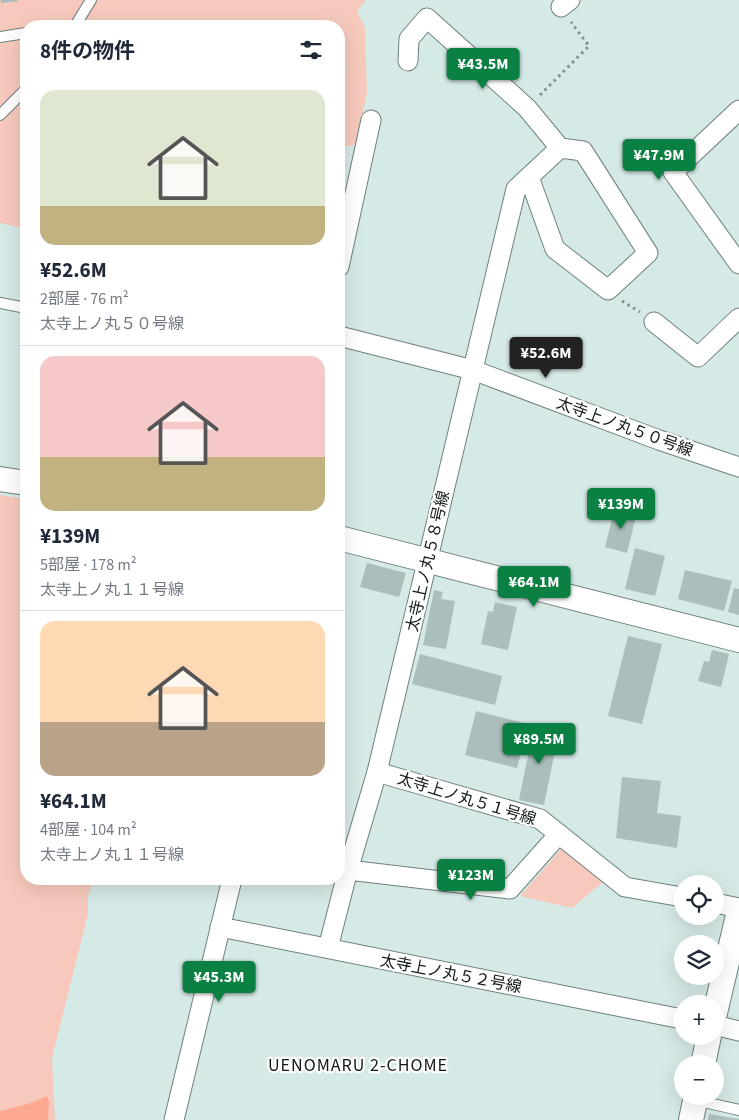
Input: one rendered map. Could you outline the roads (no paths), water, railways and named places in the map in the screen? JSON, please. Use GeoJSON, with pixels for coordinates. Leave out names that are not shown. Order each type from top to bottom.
{"type":"FeatureCollection","features":[{"type":"Feature","properties":{"kind":"street"},"geometry":{"type":"LineString","coordinates":[[408,61],[409,39],[427,18],[527,108],[560,148],[583,151],[648,253],[608,290],[555,250],[528,177]]}},
{"type":"Feature","properties":{"kind":"street"},"geometry":{"type":"LineString","coordinates":[[739,110],[673,172],[739,264]]}},
{"type":"Feature","properties":{"kind":"street"},"geometry":{"type":"LineString","coordinates":[[345,239],[371,120]]}},
{"type":"Feature","properties":{"kind":"street","name":"太寺上ノ丸５８号線"},"geometry":{"type":"LineString","coordinates":[[345,882],[377,772],[426,560],[516,189],[560,148]]}},
{"type":"Feature","properties":{"kind":"street"},"geometry":{"type":"LineString","coordinates":[[654,322],[698,357],[739,318]]}},
{"type":"Feature","properties":{"kind":"street","name":"太寺上ノ丸５０号線"},"geometry":{"type":"LineString","coordinates":[[345,338],[473,370],[659,440],[739,467]]}},
{"type":"Feature","properties":{"kind":"street"},"geometry":{"type":"LineString","coordinates":[[0,479],[20,482]]}},
{"type":"Feature","properties":{"kind":"street"},"geometry":{"type":"LineString","coordinates":[[345,540],[739,640]]}},
{"type":"Feature","properties":{"kind":"street","name":"太寺上ノ丸５１号線"},"geometry":{"type":"LineString","coordinates":[[377,772],[540,819],[625,887],[674,896]]}},
{"type":"Feature","properties":{"kind":"street"},"geometry":{"type":"LineString","coordinates":[[348,870],[510,889],[559,834]]}},
{"type":"Feature","properties":{"kind":"street"},"geometry":{"type":"LineString","coordinates":[[174,1120],[230,885]]}},
{"type":"Feature","properties":{"kind":"street","name":"太寺上ノ丸５８号線"},"geometry":{"type":"LineString","coordinates":[[328,948],[344,885]]}},
{"type":"Feature","properties":{"kind":"street"},"geometry":{"type":"LineString","coordinates":[[719,995],[738,919],[724,909]]}},
{"type":"Feature","properties":{"kind":"street","name":"太寺上ノ丸５２号線"},"geometry":{"type":"LineString","coordinates":[[220,927],[674,1017]]}},
{"type":"Feature","properties":{"kind":"street"},"geometry":{"type":"LineString","coordinates":[[724,1027],[739,1031]]}},
{"type":"Feature","properties":{"kind":"lane"},"geometry":{"type":"LineString","coordinates":[[77,20],[90,0]]}},
{"type":"Feature","properties":{"kind":"lane"},"geometry":{"type":"LineString","coordinates":[[0,37],[20,34]]}},
{"type":"Feature","properties":{"kind":"lane"},"geometry":{"type":"LineString","coordinates":[[0,115],[20,95]]}},
{"type":"Feature","properties":{"kind":"lane"},"geometry":{"type":"LineString","coordinates":[[0,303],[20,307]]}},
{"type":"Feature","properties":{"kind":"lane"},"geometry":{"type":"LineString","coordinates":[[694,1105],[739,1110]]}},
{"type":"Feature","properties":{"kind":"district","name":"UENOMARU 2-CHOME"},"geometry":{"type":"Point","coordinates":[358,1065]}}]}
